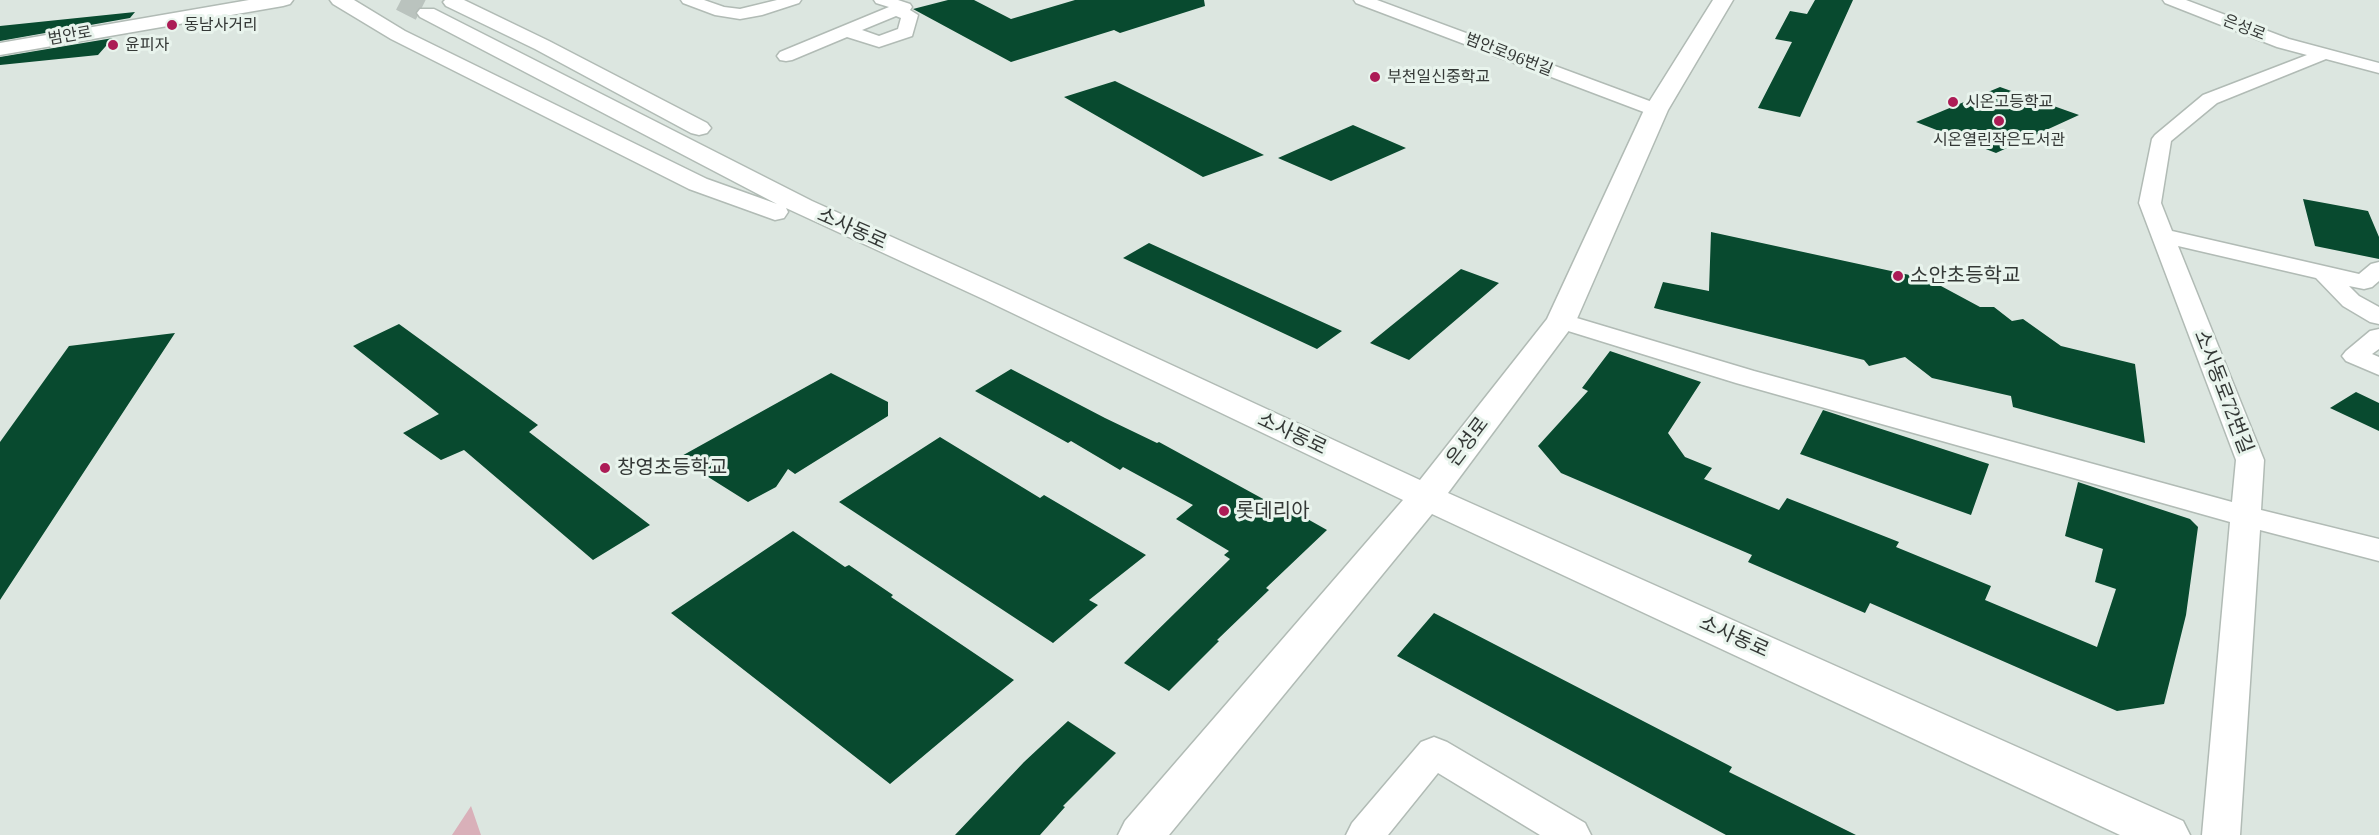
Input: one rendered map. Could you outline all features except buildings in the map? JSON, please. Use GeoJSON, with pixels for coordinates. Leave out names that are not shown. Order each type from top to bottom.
{"type":"FeatureCollection","features":[{"type":"Feature","properties":{"kind":"street","name":"범안로"},"geometry":{"type":"LineString","coordinates":[[0,49],[283,0]]}},
{"type":"Feature","properties":{"kind":"street"},"geometry":{"type":"LineString","coordinates":[[340,0],[399,35],[698,184],[993,293]]}},
{"type":"Feature","properties":{"kind":"street"},"geometry":{"type":"LineString","coordinates":[[449,0],[542,45],[801,182],[993,293]]}},
{"type":"Feature","properties":{"kind":"street"},"geometry":{"type":"LineString","coordinates":[[689,0],[721,12],[740,14],[756,12],[793,0]]}},
{"type":"Feature","properties":{"kind":"street","name":"범안로96번길"},"geometry":{"type":"LineString","coordinates":[[1362,0],[1656,110]]}},
{"type":"Feature","properties":{"kind":"street","name":"은성로"},"geometry":{"type":"LineString","coordinates":[[1141,835],[1426,497],[1561,321],[1656,110],[1723,0]]}},
{"type":"Feature","properties":{"kind":"street","name":"은성로"},"geometry":{"type":"LineString","coordinates":[[2171,0],[2283,43]]}},
{"type":"Feature","properties":{"kind":"street"},"geometry":{"type":"LineString","coordinates":[[786,56],[848,31],[888,6],[910,15],[906,32],[879,42],[848,31]]}},
{"type":"Feature","properties":{"kind":"street","name":"소사동로"},"geometry":{"type":"LineString","coordinates":[[427,13],[803,207],[993,293],[1426,497],[2168,835]]}},
{"type":"Feature","properties":{"kind":"street"},"geometry":{"type":"LineString","coordinates":[[2287,67],[2283,43],[2379,68]]}},
{"type":"Feature","properties":{"kind":"street","name":"소사동로72번길"},"geometry":{"type":"LineString","coordinates":[[2221,835],[2250,460],[2150,203],[2162,139],[2210,99],[2324,54]]}},
{"type":"Feature","properties":{"kind":"street"},"geometry":{"type":"LineString","coordinates":[[2163,236],[2364,282],[2379,269]]}},
{"type":"Feature","properties":{"kind":"street"},"geometry":{"type":"LineString","coordinates":[[2324,273],[2351,302],[2379,317]]}},
{"type":"Feature","properties":{"kind":"street"},"geometry":{"type":"LineString","coordinates":[[1561,321],[1745,377],[2245,516],[2379,550]]}},
{"type":"Feature","properties":{"kind":"street"},"geometry":{"type":"LineString","coordinates":[[2379,336],[2355,356],[2379,367]]}},
{"type":"Feature","properties":{"kind":"street"},"geometry":{"type":"LineString","coordinates":[[1365,835],[1434,752],[1572,835]]}},
{"type":"Feature","properties":{"kind":"shaded area"},"geometry":{"type":"Polygon","coordinates":[[[471,806],[481,835],[452,835],[471,806]]]}},
{"type":"Feature","properties":{"kind":"tunnel"},"geometry":{"type":"LineString","coordinates":[[401,0],[427,13]]}},
{"type":"Feature","properties":{"kind":"place","name":"동남사거리"},"geometry":{"type":"Point","coordinates":[172,25]}},
{"type":"Feature","properties":{"kind":"place","name":"윤피자"},"geometry":{"type":"Point","coordinates":[113,45]}},
{"type":"Feature","properties":{"kind":"place","name":"부천일신중학교"},"geometry":{"type":"Point","coordinates":[1375,77]}},
{"type":"Feature","properties":{"kind":"place","name":"시온고등학교"},"geometry":{"type":"Point","coordinates":[1953,102]}},
{"type":"Feature","properties":{"kind":"place","name":"시온열린작은도서관"},"geometry":{"type":"Point","coordinates":[1999,121]}},
{"type":"Feature","properties":{"kind":"place","name":"소안초등학교"},"geometry":{"type":"Point","coordinates":[1898,276]}},
{"type":"Feature","properties":{"kind":"place","name":"창영초등학교"},"geometry":{"type":"Point","coordinates":[605,468]}},
{"type":"Feature","properties":{"kind":"place","name":"롯데리아"},"geometry":{"type":"Point","coordinates":[1224,511]}}]}
